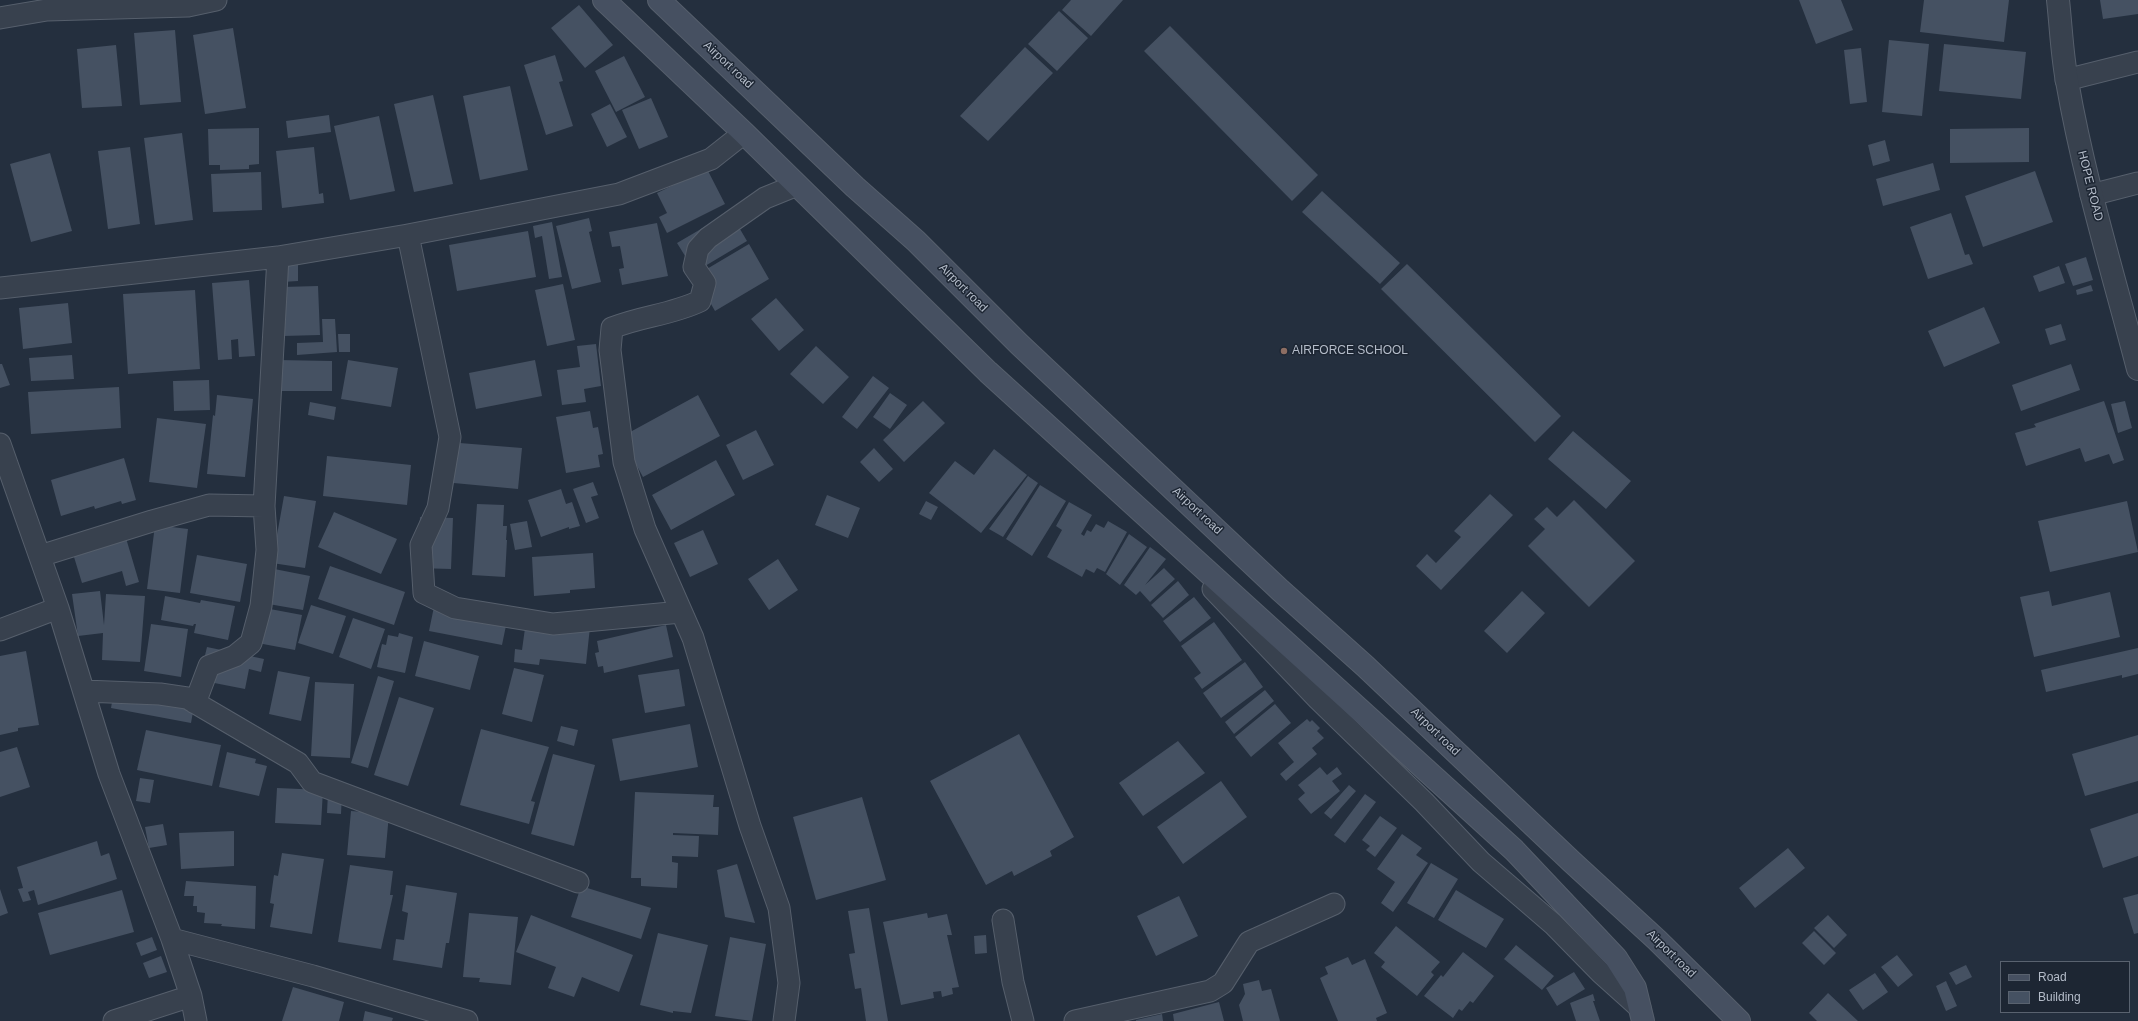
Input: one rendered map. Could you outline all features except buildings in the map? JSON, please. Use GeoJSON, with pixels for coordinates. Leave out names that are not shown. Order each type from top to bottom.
{"type":"FeatureCollection","features":[{"type":"Feature","properties":{"kind":"main road"},"geometry":{"type":"LineString","coordinates":[[604,0],[744,133],[988,372],[1514,850],[1616,958],[1635,988],[1641,1014]]}},
{"type":"Feature","properties":{"kind":"main road","name":"Airport road"},"geometry":{"type":"LineString","coordinates":[[659,0],[855,187],[916,241],[1019,344],[1280,590],[1366,666],[1572,862],[1658,940],[1735,1021]]}},
{"type":"Feature","properties":{"kind":"main road"},"geometry":{"type":"LineString","coordinates":[[1258,616],[1280,590]]}},
{"type":"Feature","properties":{"kind":"street"},"geometry":{"type":"LineString","coordinates":[[0,18],[47,10],[188,6],[216,0]]}},
{"type":"Feature","properties":{"kind":"street","name":"HOPE ROAD"},"geometry":{"type":"LineString","coordinates":[[2058,0],[2066,80],[2091,195],[2138,369]]}},
{"type":"Feature","properties":{"kind":"street"},"geometry":{"type":"LineString","coordinates":[[2066,80],[2138,62]]}},
{"type":"Feature","properties":{"kind":"street"},"geometry":{"type":"LineString","coordinates":[[0,288],[278,257],[408,235],[619,194],[711,159],[744,133]]}},
{"type":"Feature","properties":{"kind":"street"},"geometry":{"type":"LineString","coordinates":[[2091,195],[2138,182]]}},
{"type":"Feature","properties":{"kind":"street"},"geometry":{"type":"LineString","coordinates":[[784,1021],[789,983],[779,908],[750,826],[693,638],[645,530],[624,462],[610,350],[612,328],[630,320],[682,310],[700,301],[705,283],[694,267],[698,250],[708,238],[765,198],[797,185]]}},
{"type":"Feature","properties":{"kind":"street"},"geometry":{"type":"LineString","coordinates":[[408,235],[450,436],[438,508],[421,545],[424,593],[455,608],[553,624],[681,612]]}},
{"type":"Feature","properties":{"kind":"street"},"geometry":{"type":"LineString","coordinates":[[195,703],[209,666],[235,656],[251,643],[261,606],[267,550],[264,506],[278,257]]}},
{"type":"Feature","properties":{"kind":"street"},"geometry":{"type":"LineString","coordinates":[[988,372],[991,381],[1000,393],[1107,487],[1189,564],[1318,699],[1424,802],[1481,862],[1553,924],[1641,1014]]}},
{"type":"Feature","properties":{"kind":"street"},"geometry":{"type":"LineString","coordinates":[[0,444],[58,608],[109,774],[172,939],[191,996],[196,1021]]}},
{"type":"Feature","properties":{"kind":"street"},"geometry":{"type":"LineString","coordinates":[[40,556],[209,505],[264,506]]}},
{"type":"Feature","properties":{"kind":"street"},"geometry":{"type":"LineString","coordinates":[[0,630],[58,608]]}},
{"type":"Feature","properties":{"kind":"street"},"geometry":{"type":"LineString","coordinates":[[84,691],[160,694],[187,698],[298,763],[312,782],[578,882]]}},
{"type":"Feature","properties":{"kind":"street"},"geometry":{"type":"LineString","coordinates":[[1076,1021],[1210,991],[1223,983],[1248,942],[1334,904]]}},
{"type":"Feature","properties":{"kind":"street"},"geometry":{"type":"LineString","coordinates":[[1003,920],[1013,982],[1023,1021]]}},
{"type":"Feature","properties":{"kind":"street"},"geometry":{"type":"LineString","coordinates":[[172,939],[313,976],[467,1021]]}},
{"type":"Feature","properties":{"kind":"street"},"geometry":{"type":"LineString","coordinates":[[114,1021],[191,996]]}},
{"type":"Feature","properties":{"kind":"place","name":"AIRFORCE SCHOOL"},"geometry":{"type":"Point","coordinates":[1284,351]}}]}
